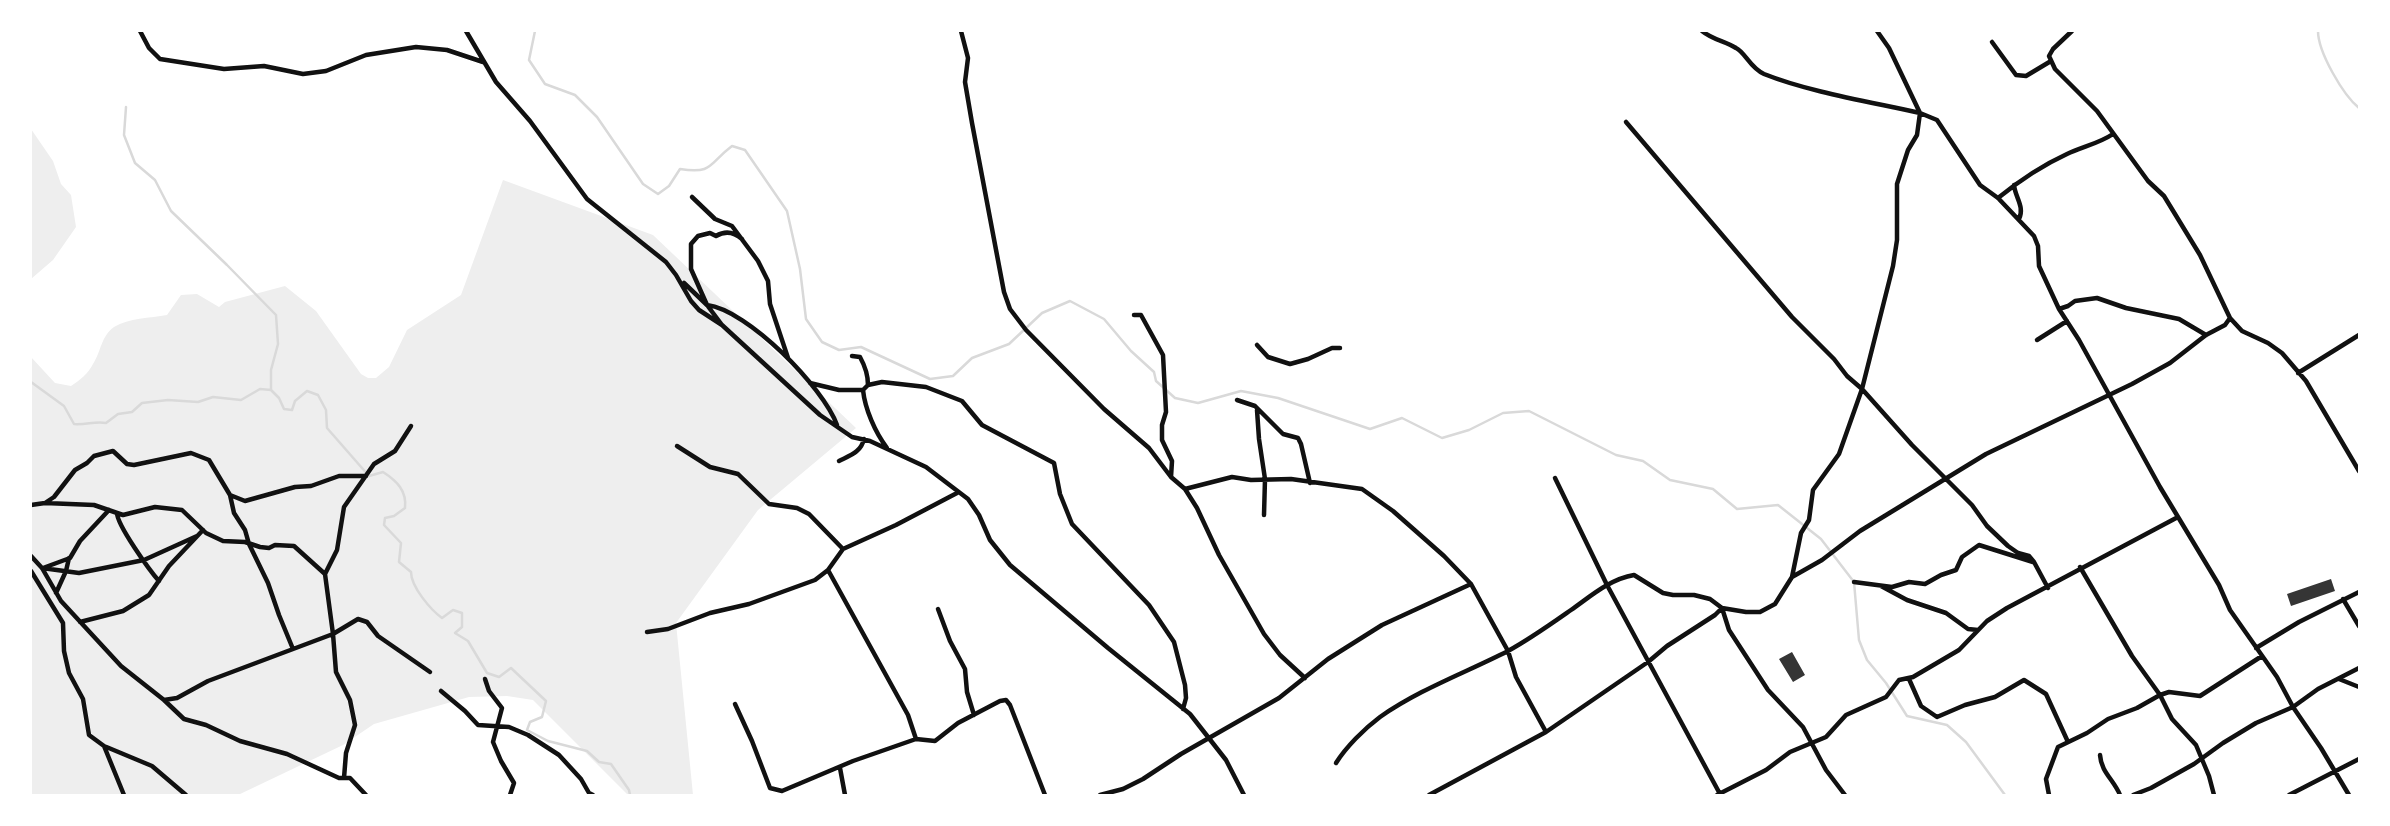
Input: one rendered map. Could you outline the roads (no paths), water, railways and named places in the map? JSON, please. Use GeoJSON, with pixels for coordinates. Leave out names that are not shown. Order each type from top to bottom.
{"type":"FeatureCollection","features":[{"type":"Feature","properties":{"kind":"street"},"geometry":{"type":"LineString","coordinates":[[140,31],[149,48],[160,59],[224,69],[264,66],[303,74],[326,72],[366,55],[416,47],[447,50],[482,62]]}},
{"type":"Feature","properties":{"kind":"street"},"geometry":{"type":"LineString","coordinates":[[466,31],[482,62],[496,82],[530,120],[568,177],[587,199],[666,262],[707,305],[722,325],[820,415],[852,437],[864,439],[887,448],[926,467],[973,505],[990,540],[1010,565],[1184,709],[1210,737],[1226,760],[1244,795]]}},
{"type":"Feature","properties":{"kind":"street"},"geometry":{"type":"LineString","coordinates":[[962,31],[968,58],[965,82],[970,115],[1007,303],[1026,330],[1104,409],[1149,448],[1171,477],[1185,489],[1197,508],[1219,555],[1264,634],[1280,655],[1305,678]]}},
{"type":"Feature","properties":{"kind":"street"},"geometry":{"type":"LineString","coordinates":[[1702,31],[1716,40],[1738,48],[1755,68],[1765,74],[1803,86],[1920,113],[1937,120],[1980,185],[1998,198],[2034,236],[2038,246],[2039,266],[2059,309],[2219,585],[2230,610],[2277,677],[2293,707],[2349,795]]}},
{"type":"Feature","properties":{"kind":"street"},"geometry":{"type":"LineString","coordinates":[[1336,764],[1363,732],[1380,717],[1446,680],[1508,650],[1551,624],[1607,585],[1623,577],[1634,575],[1663,592],[1710,599],[1722,608],[1760,612],[1775,604],[1792,577],[1802,532],[1809,520],[1813,490],[1839,454],[1862,389],[1894,266],[1896,196],[1899,176],[1908,150],[1917,135],[1920,113],[1889,48],[1877,31]]}},
{"type":"Feature","properties":{"kind":"street"},"geometry":{"type":"LineString","coordinates":[[2072,31],[2053,49],[2050,61],[2097,111],[2148,181],[2164,196],[2200,255],[2230,318],[2242,331],[2268,343],[2282,353],[2314,392],[2359,471]]}},
{"type":"Feature","properties":{"kind":"street"},"geometry":{"type":"LineString","coordinates":[[1992,42],[2016,75],[2026,76],[2050,61]]}},
{"type":"Feature","properties":{"kind":"street"},"geometry":{"type":"LineString","coordinates":[[1626,122],[1752,272],[1834,359],[1847,376],[1862,389],[1912,445],[1948,479],[1972,505],[1987,526],[2008,546],[2018,553],[2029,556],[2048,588]]}},
{"type":"Feature","properties":{"kind":"street"},"geometry":{"type":"LineString","coordinates":[[1998,198],[2014,185],[2064,155],[2113,134]]}},
{"type":"Feature","properties":{"kind":"street"},"geometry":{"type":"LineString","coordinates":[[2014,185],[2015,194],[2021,204],[2019,219]]}},
{"type":"Feature","properties":{"kind":"street"},"geometry":{"type":"LineString","coordinates":[[692,197],[715,219],[732,226],[758,261],[768,281],[770,304],[788,360]]}},
{"type":"Feature","properties":{"kind":"street"},"geometry":{"type":"LineString","coordinates":[[707,305],[691,269],[691,244],[698,236],[710,233],[716,236],[722,233],[735,233],[742,239]]}},
{"type":"Feature","properties":{"kind":"street"},"geometry":{"type":"LineString","coordinates":[[676,274],[690,301],[705,315],[722,325]]}},
{"type":"Feature","properties":{"kind":"street"},"geometry":{"type":"LineString","coordinates":[[2059,309],[2068,306],[2075,300],[2097,298],[2126,308],[2179,319],[2206,335]]}},
{"type":"Feature","properties":{"kind":"street"},"geometry":{"type":"LineString","coordinates":[[707,305],[726,310],[755,328],[824,398],[837,426]]}},
{"type":"Feature","properties":{"kind":"street"},"geometry":{"type":"LineString","coordinates":[[1134,315],[1141,315],[1163,355],[1166,412],[1162,425],[1162,440],[1172,461],[1171,477]]}},
{"type":"Feature","properties":{"kind":"street"},"geometry":{"type":"LineString","coordinates":[[1792,577],[1822,560],[1860,531],[1948,479],[1986,454],[2170,363],[2206,335],[2218,330],[2230,318]]}},
{"type":"Feature","properties":{"kind":"street"},"geometry":{"type":"LineString","coordinates":[[2037,340],[2066,321]]}},
{"type":"Feature","properties":{"kind":"street"},"geometry":{"type":"LineString","coordinates":[[2298,373],[2359,335]]}},
{"type":"Feature","properties":{"kind":"street"},"geometry":{"type":"LineString","coordinates":[[1257,345],[1268,357],[1290,364],[1308,359],[1332,348],[1340,348]]}},
{"type":"Feature","properties":{"kind":"street"},"geometry":{"type":"LineString","coordinates":[[852,356],[860,357],[864,364],[868,385]]}},
{"type":"Feature","properties":{"kind":"street"},"geometry":{"type":"LineString","coordinates":[[809,383],[839,390],[863,390],[868,385],[882,382],[926,387],[962,401],[982,425],[1054,463],[1060,494],[1072,524],[1149,605],[1174,642],[1186,685],[1184,709]]}},
{"type":"Feature","properties":{"kind":"street"},"geometry":{"type":"LineString","coordinates":[[863,390],[865,402],[877,435],[887,448]]}},
{"type":"Feature","properties":{"kind":"street"},"geometry":{"type":"LineString","coordinates":[[1237,400],[1244,401],[1257,410],[1283,434],[1298,438],[1310,483]]}},
{"type":"Feature","properties":{"kind":"street"},"geometry":{"type":"LineString","coordinates":[[1257,410],[1265,479],[1264,515]]}},
{"type":"Feature","properties":{"kind":"street"},"geometry":{"type":"LineString","coordinates":[[344,778],[346,753],[355,725],[350,700],[336,672],[325,574],[337,550],[344,507],[374,464],[395,451],[411,426]]}},
{"type":"Feature","properties":{"kind":"street"},"geometry":{"type":"LineString","coordinates":[[839,461],[858,451],[862,447],[864,439]]}},
{"type":"Feature","properties":{"kind":"street"},"geometry":{"type":"LineString","coordinates":[[677,446],[710,467],[738,474],[769,504],[797,508],[809,514],[843,549]]}},
{"type":"Feature","properties":{"kind":"street"},"geometry":{"type":"LineString","coordinates":[[45,503],[54,498],[75,470],[94,456],[113,451],[126,464],[134,465],[191,453],[209,460],[230,494],[234,513],[245,530],[249,544],[268,583],[293,649]]}},
{"type":"Feature","properties":{"kind":"street"},"geometry":{"type":"LineString","coordinates":[[230,494],[245,501],[295,487],[311,486],[339,476],[366,476]]}},
{"type":"Feature","properties":{"kind":"street"},"geometry":{"type":"LineString","coordinates":[[1185,489],[1232,477],[1362,489],[1393,511],[1444,556],[1471,584],[1508,650],[1516,677],[1546,732]]}},
{"type":"Feature","properties":{"kind":"street"},"geometry":{"type":"LineString","coordinates":[[1555,478],[1607,585],[1719,794],[1766,770],[1790,752],[1826,737],[1848,713],[1889,695],[1899,680],[1909,679],[1959,650],[1978,630],[2007,608],[2048,588],[2080,568],[2178,517]]}},
{"type":"Feature","properties":{"kind":"street"},"geometry":{"type":"LineString","coordinates":[[647,632],[668,629],[710,613],[749,604],[815,580],[828,570],[843,549],[896,526],[957,492]]}},
{"type":"Feature","properties":{"kind":"street"},"geometry":{"type":"LineString","coordinates":[[31,504],[94,505],[123,515],[155,507],[182,510],[203,530],[223,541],[269,548],[275,544],[294,546],[325,574]]}},
{"type":"Feature","properties":{"kind":"street"},"geometry":{"type":"LineString","coordinates":[[56,593],[66,571],[69,558],[80,541],[109,510]]}},
{"type":"Feature","properties":{"kind":"street"},"geometry":{"type":"LineString","coordinates":[[117,513],[119,523],[148,569],[159,581]]}},
{"type":"Feature","properties":{"kind":"street"},"geometry":{"type":"LineString","coordinates":[[80,622],[123,610],[149,595],[169,566],[203,530]]}},
{"type":"Feature","properties":{"kind":"street"},"geometry":{"type":"LineString","coordinates":[[42,568],[79,573],[144,560],[197,536]]}},
{"type":"Feature","properties":{"kind":"street"},"geometry":{"type":"LineString","coordinates":[[1854,582],[1892,587],[1909,582],[1925,584],[1941,575],[1956,570],[1962,557],[1979,544],[2004,551],[2023,560],[2034,562]]}},
{"type":"Feature","properties":{"kind":"street"},"geometry":{"type":"LineString","coordinates":[[31,556],[42,568],[56,593],[121,666],[164,700],[184,719],[206,725],[240,741],[287,754],[339,778],[350,778],[366,795]]}},
{"type":"Feature","properties":{"kind":"street"},"geometry":{"type":"LineString","coordinates":[[42,568],[69,558]]}},
{"type":"Feature","properties":{"kind":"street"},"geometry":{"type":"LineString","coordinates":[[2080,568],[2132,656],[2160,695],[2172,719],[2184,730],[2202,758],[2214,795]]}},
{"type":"Feature","properties":{"kind":"street"},"geometry":{"type":"LineString","coordinates":[[828,570],[908,715],[916,739]]}},
{"type":"Feature","properties":{"kind":"street"},"geometry":{"type":"LineString","coordinates":[[31,571],[63,623],[64,652],[69,673],[83,698],[90,735],[104,746],[152,766],[186,795]]}},
{"type":"Feature","properties":{"kind":"street"},"geometry":{"type":"LineString","coordinates":[[1100,795],[1128,787],[1279,698],[1355,641],[1382,625],[1471,584]]}},
{"type":"Feature","properties":{"kind":"street"},"geometry":{"type":"LineString","coordinates":[[1877,584],[1907,600],[1946,613],[1968,629],[1978,630]]}},
{"type":"Feature","properties":{"kind":"street"},"geometry":{"type":"LineString","coordinates":[[2256,648],[2359,592]]}},
{"type":"Feature","properties":{"kind":"street"},"geometry":{"type":"LineString","coordinates":[[2343,599],[2359,626]]}},
{"type":"Feature","properties":{"kind":"street"},"geometry":{"type":"LineString","coordinates":[[938,608],[950,641],[965,669],[967,692],[974,715]]}},
{"type":"Feature","properties":{"kind":"street"},"geometry":{"type":"LineString","coordinates":[[1429,795],[1437,793],[1546,732],[1648,662],[1667,646],[1715,616],[1722,608]]}},
{"type":"Feature","properties":{"kind":"street"},"geometry":{"type":"LineString","coordinates":[[1722,608],[1729,630],[1768,690],[1803,727],[1826,770],[1845,795]]}},
{"type":"Feature","properties":{"kind":"street"},"geometry":{"type":"LineString","coordinates":[[164,700],[177,698],[208,681],[333,634],[358,619],[367,622],[378,636],[430,672]]}},
{"type":"Feature","properties":{"kind":"street"},"geometry":{"type":"LineString","coordinates":[[2048,795],[2046,779],[2058,747],[2108,720],[2138,708],[2160,695],[2169,692],[2200,696],[2262,656]]}},
{"type":"Feature","properties":{"kind":"street"},"geometry":{"type":"LineString","coordinates":[[2133,795],[2151,788],[2256,723],[2293,707],[2318,689],[2359,668]]}},
{"type":"Feature","properties":{"kind":"street"},"geometry":{"type":"LineString","coordinates":[[485,679],[489,691],[502,708],[502,714],[496,727],[493,742],[501,762],[514,782],[510,795]]}},
{"type":"Feature","properties":{"kind":"street"},"geometry":{"type":"LineString","coordinates":[[1909,679],[1921,706],[1937,717],[1965,704],[1995,697],[2024,680],[2046,694],[2068,742]]}},
{"type":"Feature","properties":{"kind":"street"},"geometry":{"type":"LineString","coordinates":[[2339,679],[2359,687]]}},
{"type":"Feature","properties":{"kind":"street"},"geometry":{"type":"LineString","coordinates":[[440,691],[465,711],[478,725],[518,730],[559,755],[581,779],[589,793],[593,795]]}},
{"type":"Feature","properties":{"kind":"street"},"geometry":{"type":"LineString","coordinates":[[735,704],[770,788],[782,790],[916,739],[935,741],[958,723],[1000,701],[1006,700],[1010,705],[1045,795]]}},
{"type":"Feature","properties":{"kind":"street"},"geometry":{"type":"LineString","coordinates":[[104,746],[124,795]]}},
{"type":"Feature","properties":{"kind":"street"},"geometry":{"type":"LineString","coordinates":[[2100,755],[2103,771],[2113,781],[2120,795]]}},
{"type":"Feature","properties":{"kind":"street"},"geometry":{"type":"LineString","coordinates":[[2289,795],[2359,758]]}},
{"type":"Feature","properties":{"kind":"street"},"geometry":{"type":"LineString","coordinates":[[840,768],[844,795]]}},
{"type":"Feature","properties":{"kind":"waterway"},"geometry":{"type":"LineString","coordinates":[[535,31],[529,60],[545,84],[575,95],[597,117],[643,184],[658,194],[669,186],[680,169],[705,169],[732,146],[745,150],[787,211],[800,269],[806,319],[822,342],[839,350],[861,347],[930,379],[953,376],[972,358],[1009,344],[1042,313],[1070,301],[1104,319],[1131,351],[1154,372],[1156,381],[1175,398],[1198,403],[1241,391],[1278,398],[1370,429],[1402,418],[1442,438],[1469,430],[1503,413],[1529,411],[1616,455],[1643,461],[1670,480],[1713,489],[1737,509],[1778,505],[1821,539],[1854,582],[1859,640],[1867,660],[1886,683],[1907,716],[1947,725],[1966,742],[2005,795]]}},
{"type":"Feature","properties":{"kind":"waterway"},"geometry":{"type":"LineString","coordinates":[[2318,31],[2319,40],[2327,61],[2339,83],[2359,108]]}},
{"type":"Feature","properties":{"kind":"waterway"},"geometry":{"type":"LineString","coordinates":[[126,107],[124,135],[135,163],[155,180],[171,211],[276,315],[278,344],[271,370],[271,390],[279,398],[284,409],[292,410],[295,401],[307,391],[318,395],[326,410],[327,428],[369,476],[383,472],[400,487],[404,496],[405,508],[394,516],[385,518],[384,525],[401,543],[399,562],[411,572],[414,584],[422,598],[442,618],[453,610],[462,613],[462,627],[455,633],[468,641],[487,673],[499,677],[511,668],[546,701],[542,717],[530,722],[527,730],[548,741],[587,751],[599,762],[611,764],[629,790],[630,795]]}},
{"type":"Feature","properties":{"kind":"waterway"},"geometry":{"type":"LineString","coordinates":[[31,382],[64,406],[74,424],[106,423],[118,414],[132,412],[142,403],[168,400],[198,402],[213,397],[241,400],[260,389],[271,390]]}}]}
